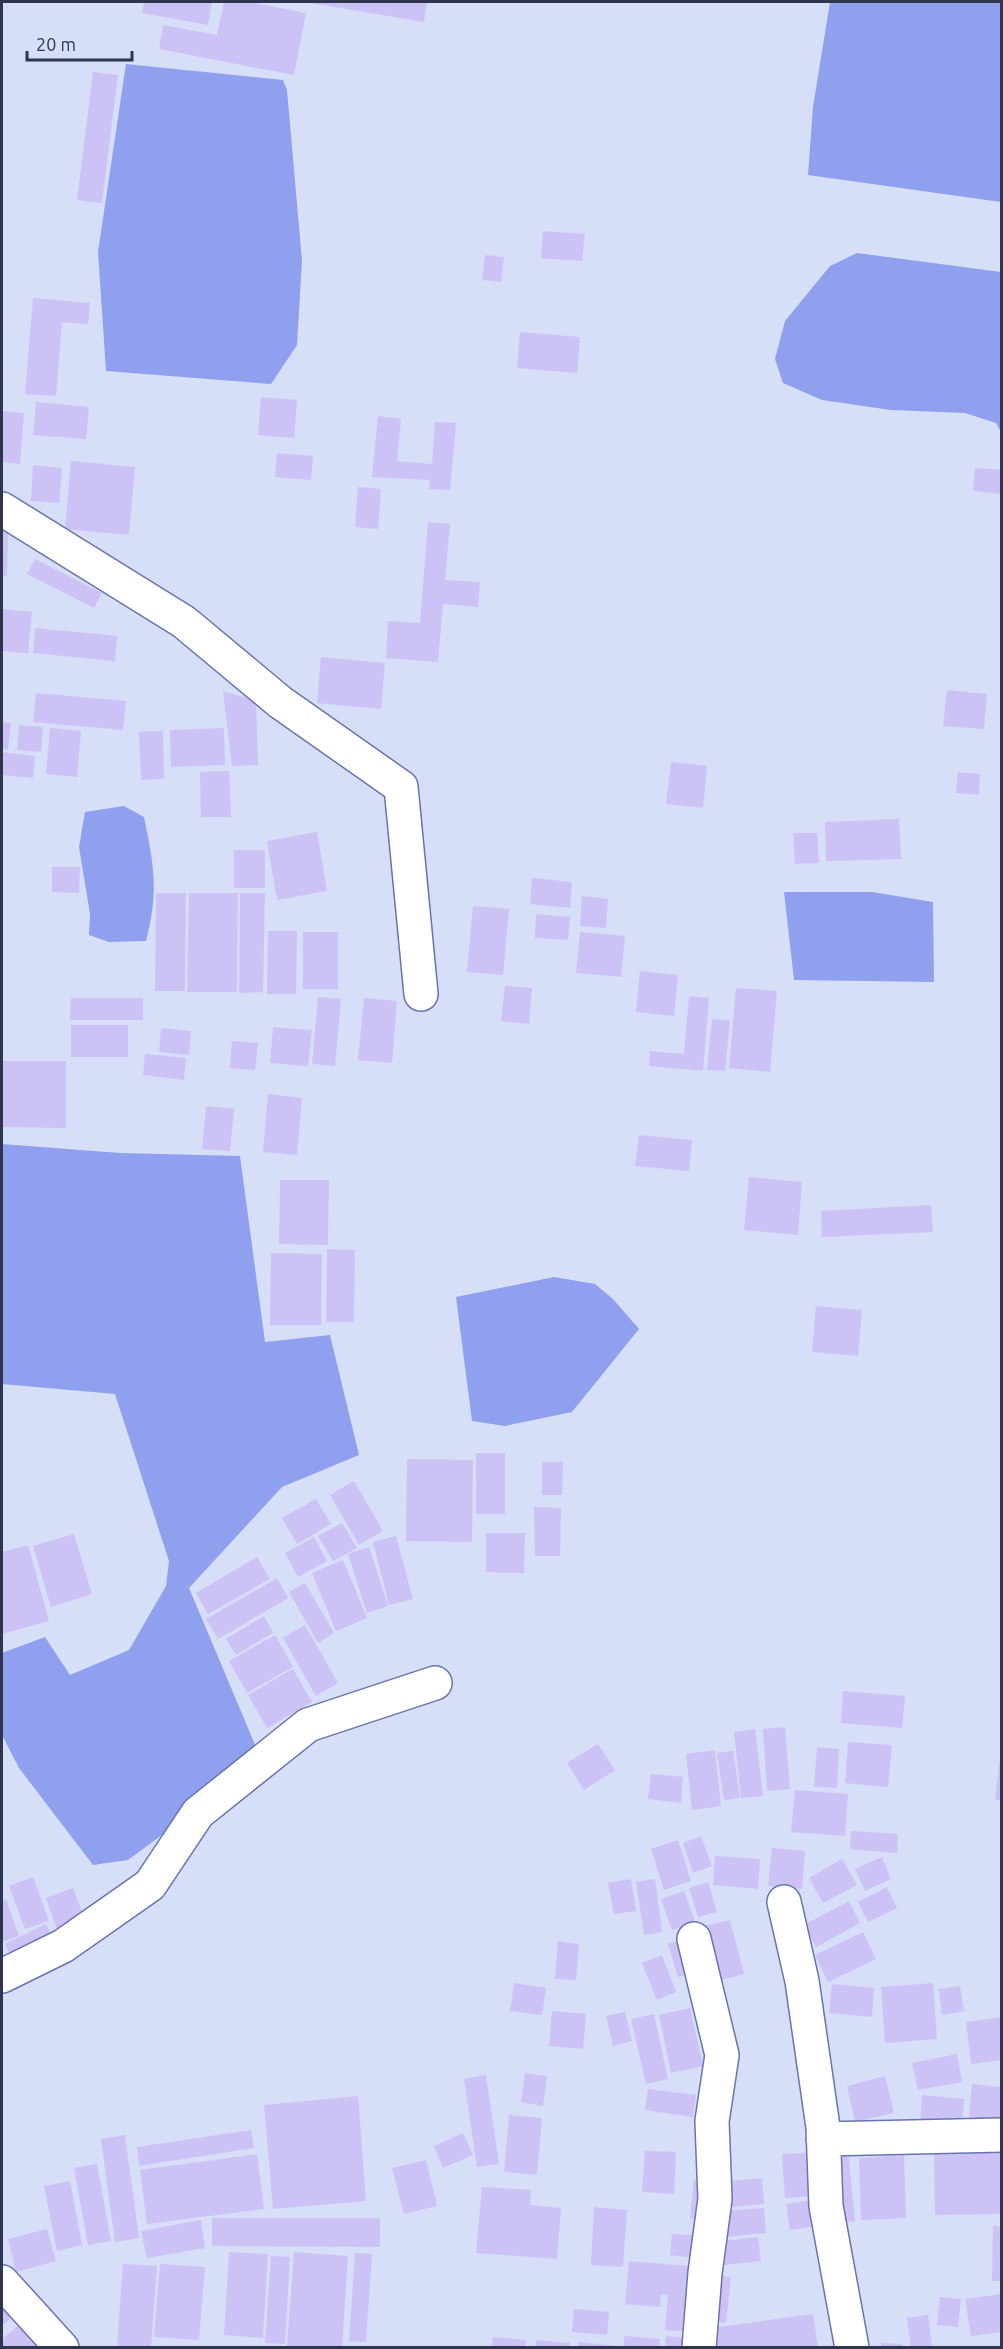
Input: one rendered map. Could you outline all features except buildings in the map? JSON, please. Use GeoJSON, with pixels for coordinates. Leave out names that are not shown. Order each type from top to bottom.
{"type":"FeatureCollection","features":[{"type":"Feature","properties":{"kind":"street"},"geometry":{"type":"LineString","coordinates":[[2,509],[184,622],[280,702],[401,787],[421,994]]}},
{"type":"Feature","properties":{"kind":"street"},"geometry":{"type":"LineString","coordinates":[[2,1976],[63,1946],[150,1885],[198,1813],[308,1725],[435,1683]]}},
{"type":"Feature","properties":{"kind":"street"},"geometry":{"type":"LineString","coordinates":[[784,1902],[802,1981],[824,2139],[826,2206],[852,2348]]}},
{"type":"Feature","properties":{"kind":"street"},"geometry":{"type":"LineString","coordinates":[[694,1939],[722,2055],[712,2121],[715,2199],[705,2273],[699,2348]]}},
{"type":"Feature","properties":{"kind":"street"},"geometry":{"type":"LineString","coordinates":[[824,2139],[1002,2135]]}},
{"type":"Feature","properties":{"kind":"street"},"geometry":{"type":"LineString","coordinates":[[2,2282],[62,2348]]}},
{"type":"Feature","properties":{"kind":"water"},"geometry":{"type":"Polygon","coordinates":[[[830,2],[1001,2],[1001,202],[808,175],[813,107],[830,2]]]}},
{"type":"Feature","properties":{"kind":"water"},"geometry":{"type":"Polygon","coordinates":[[[126,64],[283,80],[287,90],[302,261],[297,345],[271,384],[106,371],[98,252],[126,64]]]}},
{"type":"Feature","properties":{"kind":"water"},"geometry":{"type":"Polygon","coordinates":[[[857,253],[1001,272],[1001,432],[996,423],[965,413],[891,410],[822,400],[783,383],[775,359],[785,321],[830,266],[857,253]]]}},
{"type":"Feature","properties":{"kind":"water"},"geometry":{"type":"Polygon","coordinates":[[[124,806],[144,817],[154,879],[153,907],[146,941],[109,942],[89,935],[90,914],[79,847],[85,812],[124,806]]]}},
{"type":"Feature","properties":{"kind":"water"},"geometry":{"type":"Polygon","coordinates":[[[784,892],[872,892],[933,902],[934,982],[794,980],[784,892]]]}},
{"type":"Feature","properties":{"kind":"water"},"geometry":{"type":"Polygon","coordinates":[[[2,1144],[120,1153],[240,1156],[265,1342],[330,1335],[359,1455],[282,1487],[189,1588],[256,1747],[170,1829],[128,1860],[93,1865],[19,1768],[2,1735],[2,1653],[45,1637],[70,1675],[129,1650],[166,1586],[169,1561],[115,1394],[2,1384],[2,1144]]]}},
{"type":"Feature","properties":{"kind":"water"},"geometry":{"type":"Polygon","coordinates":[[[554,1277],[595,1284],[613,1299],[639,1329],[572,1412],[505,1426],[472,1421],[456,1297],[554,1277]]]}}]}
